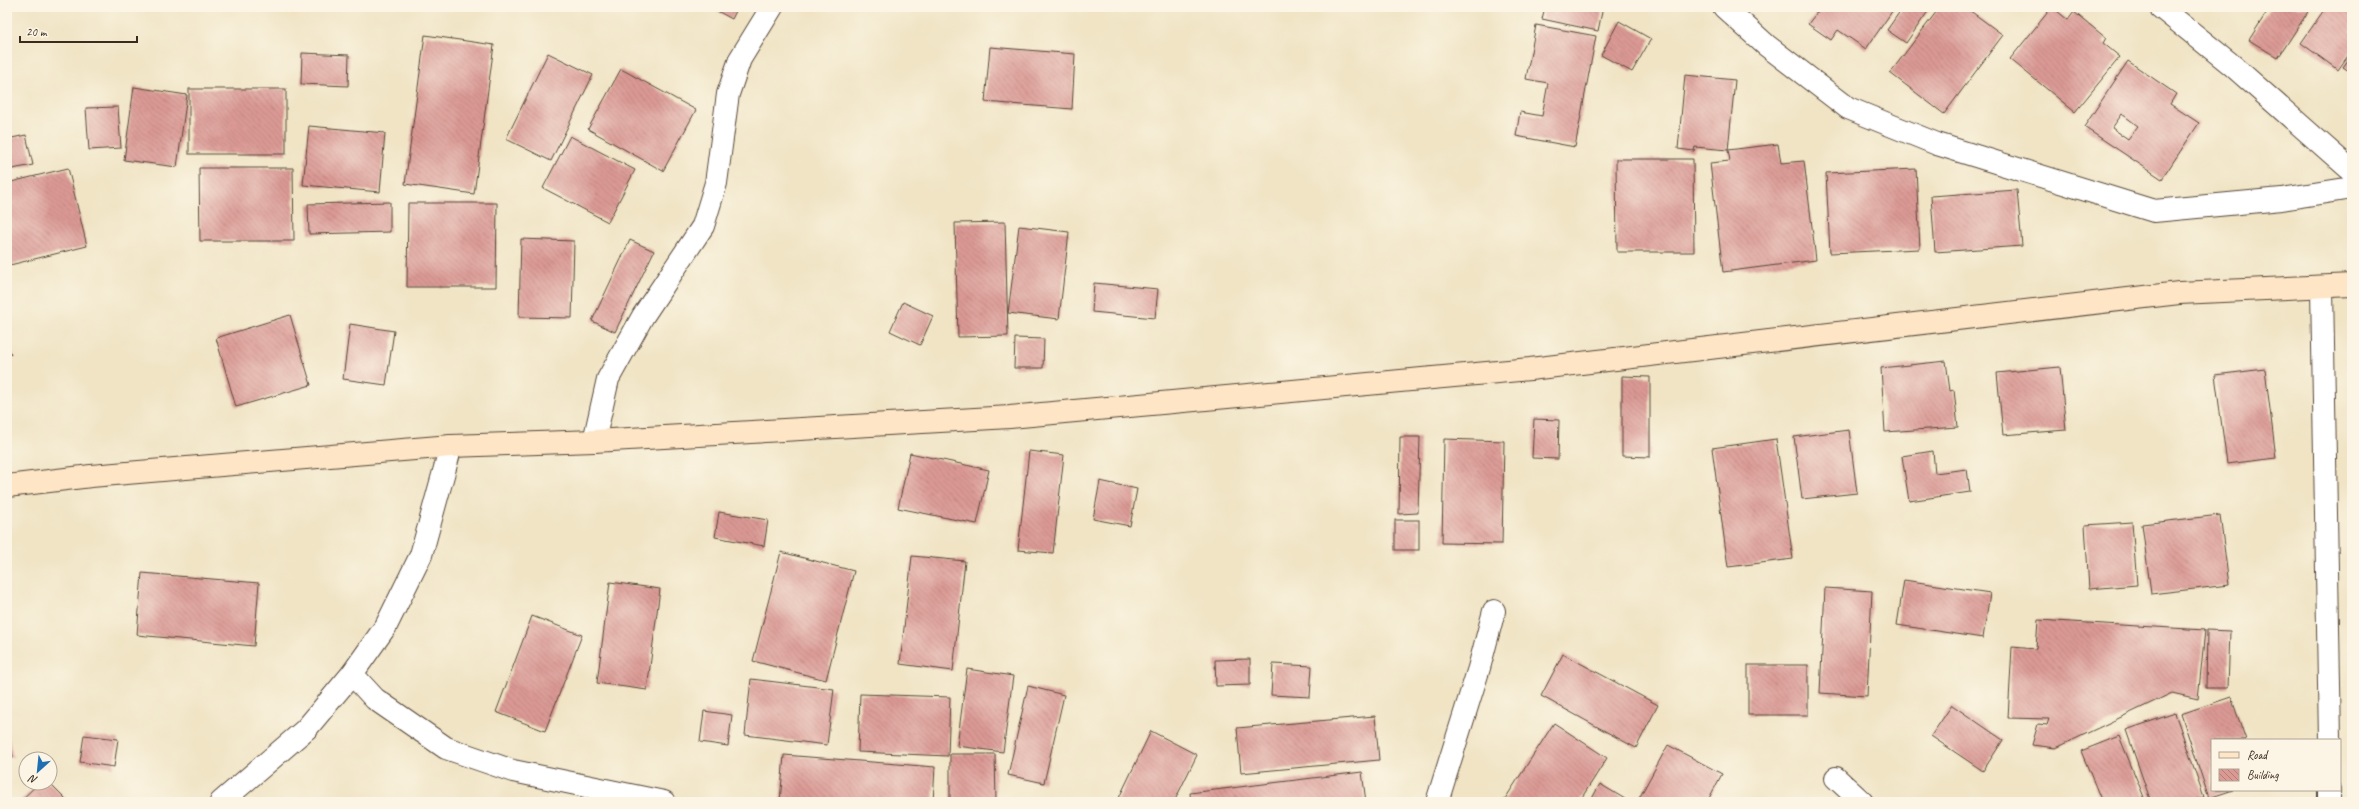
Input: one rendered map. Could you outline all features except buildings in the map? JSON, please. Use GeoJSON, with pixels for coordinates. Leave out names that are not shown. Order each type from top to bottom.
{"type":"FeatureCollection","features":[{"type":"Feature","properties":{"kind":"street"},"geometry":{"type":"LineString","coordinates":[[594,442],[608,380],[643,316],[703,226],[716,183],[728,94],[740,58],[772,7]]}},
{"type":"Feature","properties":{"kind":"street"},"geometry":{"type":"LineString","coordinates":[[1724,7],[1766,45],[1848,108],[1937,144],[2154,211],[2282,198],[2352,188]]}},
{"type":"Feature","properties":{"kind":"street"},"geometry":{"type":"LineString","coordinates":[[2160,7],[2232,65],[2352,171]]}},
{"type":"Feature","properties":{"kind":"street"},"geometry":{"type":"LineString","coordinates":[[7,486],[91,476],[451,446],[594,442],[1010,417],[1530,369],[2179,293],[2322,288],[2352,285]]}},
{"type":"Feature","properties":{"kind":"street"},"geometry":{"type":"LineString","coordinates":[[2322,288],[2330,739]]}},
{"type":"Feature","properties":{"kind":"street"},"geometry":{"type":"LineString","coordinates":[[221,802],[306,729],[352,674],[386,626],[421,555],[451,446]]}},
{"type":"Feature","properties":{"kind":"street"},"geometry":{"type":"LineString","coordinates":[[1437,802],[1479,668],[1494,611]]}},
{"type":"Feature","properties":{"kind":"street"},"geometry":{"type":"LineString","coordinates":[[352,674],[375,699],[446,748],[513,771],[664,802]]}},
{"type":"Feature","properties":{"kind":"street"},"geometry":{"type":"LineString","coordinates":[[1836,778],[1862,802]]}},
{"type":"Feature","properties":{"kind":"street"},"geometry":{"type":"LineString","coordinates":[[2329,791],[2329,802]]}}]}
